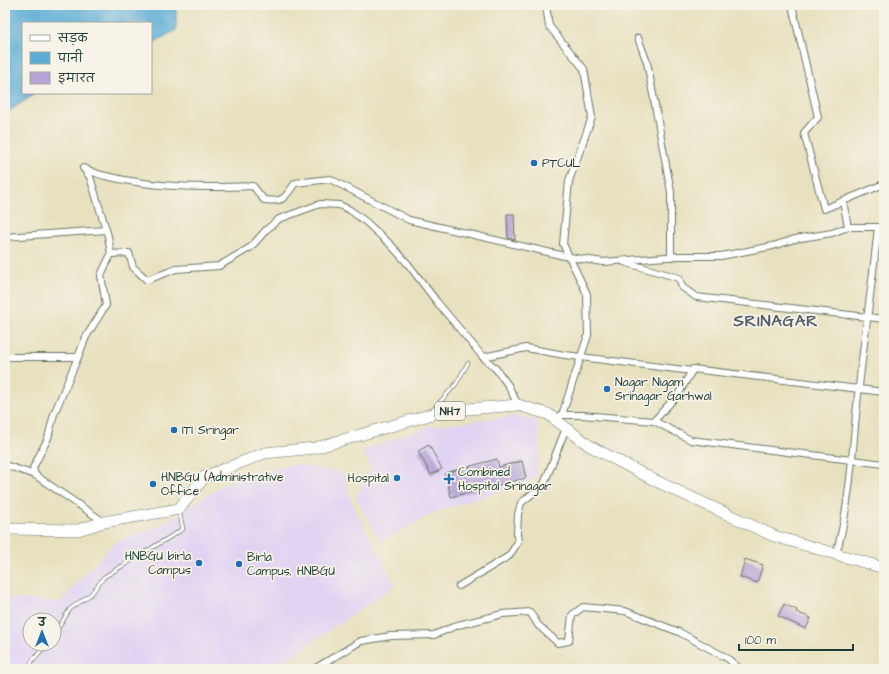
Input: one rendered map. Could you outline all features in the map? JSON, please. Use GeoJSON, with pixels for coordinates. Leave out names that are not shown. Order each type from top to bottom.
{"type":"FeatureCollection","features":[{"type":"Feature","properties":{"kind":"highway","name":"NH7"},"geometry":{"type":"LineString","coordinates":[[179,509],[204,477],[265,453],[315,448],[443,411],[518,405],[548,414],[590,446],[649,478],[767,533],[884,568]]}},
{"type":"Feature","properties":{"kind":"highway"},"geometry":{"type":"LineString","coordinates":[[5,529],[78,530],[104,522],[179,509]]}},
{"type":"Feature","properties":{"kind":"street"},"geometry":{"type":"LineString","coordinates":[[546,5],[549,26],[584,69],[592,118],[569,181],[563,244],[587,294],[588,335],[562,414]]}},
{"type":"Feature","properties":{"kind":"street"},"geometry":{"type":"LineString","coordinates":[[792,5],[818,118],[804,133],[824,209],[884,184]]}},
{"type":"Feature","properties":{"kind":"street"},"geometry":{"type":"LineString","coordinates":[[638,38],[647,62],[671,192],[671,257]]}},
{"type":"Feature","properties":{"kind":"street"},"geometry":{"type":"LineString","coordinates":[[35,476],[33,468],[48,438],[54,414],[86,337],[106,305],[101,275],[112,254],[90,177],[83,168],[105,176],[159,185],[224,187],[253,186],[264,200],[277,201],[286,196],[296,183],[330,179],[409,220],[570,257],[603,262],[671,257],[721,256],[773,246],[795,239],[832,233],[848,227],[881,227],[868,317],[843,530],[836,554]]}},
{"type":"Feature","properties":{"kind":"street"},"geometry":{"type":"LineString","coordinates":[[843,201],[848,227]]}},
{"type":"Feature","properties":{"kind":"street"},"geometry":{"type":"LineString","coordinates":[[112,254],[129,253],[133,267],[147,280],[176,269],[219,266],[251,247],[266,230],[279,219],[320,204],[339,205],[361,218],[392,246],[483,357],[496,369],[508,385],[518,405]]}},
{"type":"Feature","properties":{"kind":"street"},"geometry":{"type":"LineString","coordinates":[[5,237],[106,230]]}},
{"type":"Feature","properties":{"kind":"street"},"geometry":{"type":"LineString","coordinates":[[619,261],[679,278],[682,287],[696,297],[884,319]]}},
{"type":"Feature","properties":{"kind":"street"},"geometry":{"type":"LineString","coordinates":[[483,357],[526,348],[581,357],[884,392]]}},
{"type":"Feature","properties":{"kind":"street"},"geometry":{"type":"LineString","coordinates":[[5,357],[78,357]]}},
{"type":"Feature","properties":{"kind":"street"},"geometry":{"type":"LineString","coordinates":[[654,421],[679,393],[692,370]]}},
{"type":"Feature","properties":{"kind":"street"},"geometry":{"type":"LineString","coordinates":[[548,414],[582,415],[654,421],[691,440],[884,464]]}},
{"type":"Feature","properties":{"kind":"street"},"geometry":{"type":"LineString","coordinates":[[459,586],[509,556],[518,542],[516,534],[518,514],[521,503],[544,484],[566,428]]}},
{"type":"Feature","properties":{"kind":"street"},"geometry":{"type":"LineString","coordinates":[[5,464],[35,476],[104,522]]}},
{"type":"Feature","properties":{"kind":"street"},"geometry":{"type":"LineString","coordinates":[[314,669],[361,641],[391,636],[434,635],[458,625],[503,614],[530,612],[538,625],[558,643],[569,641],[572,616],[583,607],[625,611],[679,632],[728,658],[740,669]]}},
{"type":"Feature","properties":{"kind":"lane"},"geometry":{"type":"LineString","coordinates":[[427,416],[456,384],[468,363]]}},
{"type":"Feature","properties":{"kind":"lane"},"geometry":{"type":"LineString","coordinates":[[62,622],[70,609],[91,594],[104,578],[183,528],[179,509]]}},
{"type":"Feature","properties":{"kind":"lane"},"geometry":{"type":"LineString","coordinates":[[29,669],[32,661],[40,652]]}},
{"type":"Feature","properties":{"kind":"shaded area","name":"Combined Hospital Srinagar"},"geometry":{"type":"Polygon","coordinates":[[[517,416],[537,420],[539,446],[536,475],[529,482],[438,511],[380,541],[356,497],[371,467],[361,451],[430,426],[517,416]]]}},
{"type":"Feature","properties":{"kind":"shaded area","name":"Birla Campus, HNBGU"},"geometry":{"type":"Polygon","coordinates":[[[293,464],[343,473],[352,503],[395,585],[273,669],[5,669],[5,608],[9,598],[60,602],[115,542],[160,526],[229,481],[293,464]]]}},
{"type":"Feature","properties":{"kind":"water"},"geometry":{"type":"Polygon","coordinates":[[[5,5],[176,5],[176,30],[152,43],[152,22],[22,22],[22,94],[35,94],[5,114],[5,5]]]}},
{"type":"Feature","properties":{"kind":"building"},"geometry":{"type":"Polygon","coordinates":[[[507,214],[514,214],[515,240],[508,238],[507,214]]]}},
{"type":"Feature","properties":{"kind":"building"},"geometry":{"type":"Polygon","coordinates":[[[429,445],[442,469],[431,475],[418,451],[429,445]]]}},
{"type":"Feature","properties":{"kind":"building"},"geometry":{"type":"Polygon","coordinates":[[[497,459],[499,467],[522,461],[526,478],[451,497],[445,473],[497,459]]]}},
{"type":"Feature","properties":{"kind":"building"},"geometry":{"type":"Polygon","coordinates":[[[745,559],[763,565],[757,583],[740,577],[745,559]]]}},
{"type":"Feature","properties":{"kind":"building"},"geometry":{"type":"Polygon","coordinates":[[[784,604],[797,610],[796,612],[811,618],[806,629],[778,616],[784,604]]]}},
{"type":"Feature","properties":{"kind":"place","name":"PTCUL"},"geometry":{"type":"Point","coordinates":[534,163]}},
{"type":"Feature","properties":{"kind":"place","name":"Nagar Nigam Srinagar Garhwal"},"geometry":{"type":"Point","coordinates":[607,389]}},
{"type":"Feature","properties":{"kind":"place","name":"ITI Sringar"},"geometry":{"type":"Point","coordinates":[174,430]}},
{"type":"Feature","properties":{"kind":"place","name":"Hospital"},"geometry":{"type":"Point","coordinates":[397,478]}},
{"type":"Feature","properties":{"kind":"place","name":"Combined Hospital Srinagar"},"geometry":{"type":"Point","coordinates":[449,479]}},
{"type":"Feature","properties":{"kind":"place","name":"HNBGU (Administrative Office"},"geometry":{"type":"Point","coordinates":[153,484]}},
{"type":"Feature","properties":{"kind":"place","name":"HNBGU birla Campus"},"geometry":{"type":"Point","coordinates":[199,563]}},
{"type":"Feature","properties":{"kind":"place","name":"Birla Campus, HNBGU"},"geometry":{"type":"Point","coordinates":[239,564]}},
{"type":"Feature","properties":{"kind":"district","name":"SRINAGAR"},"geometry":{"type":"Point","coordinates":[776,321]}}]}
